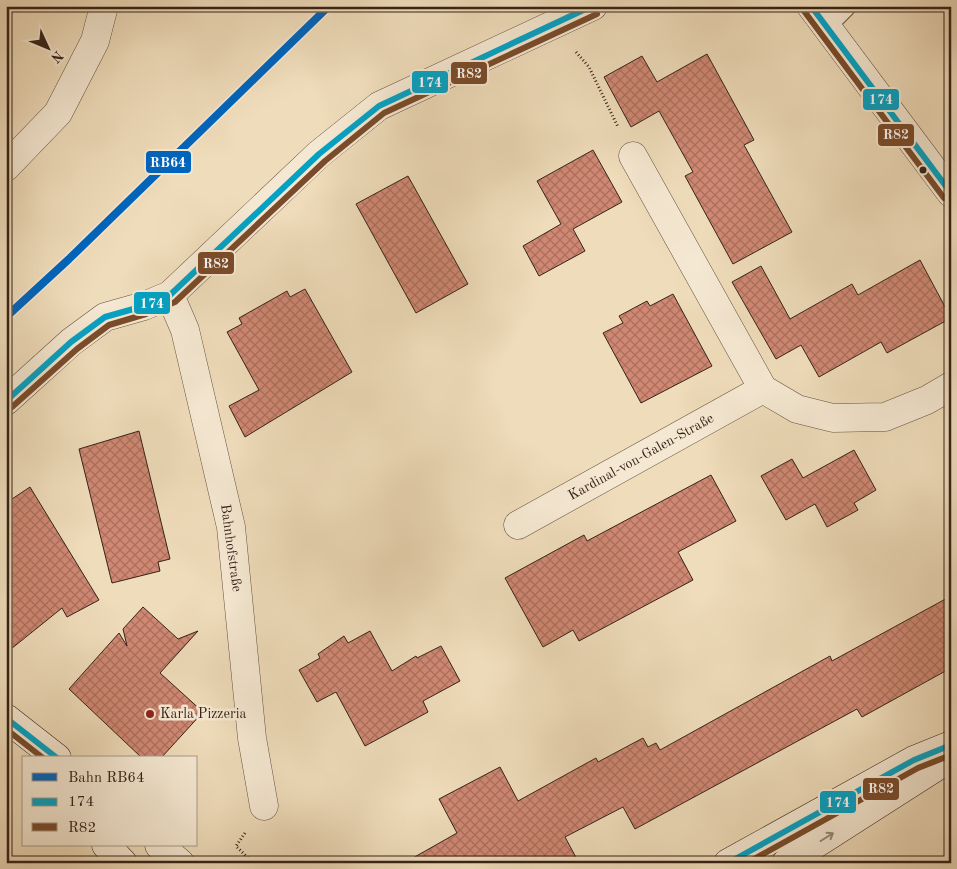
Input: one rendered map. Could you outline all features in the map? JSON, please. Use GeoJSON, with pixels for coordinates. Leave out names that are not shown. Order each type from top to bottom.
{"type":"FeatureCollection","features":[{"type":"Feature","properties":{"kind":"street"},"geometry":{"type":"LineString","coordinates":[[6,167],[58,113],[95,41],[104,6]]}},
{"type":"Feature","properties":{"kind":"street"},"geometry":{"type":"LineString","coordinates":[[6,401],[71,342],[105,317],[144,306],[170,295],[319,154],[379,106],[593,6]]}},
{"type":"Feature","properties":{"kind":"street"},"geometry":{"type":"LineString","coordinates":[[827,12],[951,192]]}},
{"type":"Feature","properties":{"kind":"street"},"geometry":{"type":"LineString","coordinates":[[633,156],[763,389],[797,409],[833,418],[885,417],[927,400],[951,386]]}},
{"type":"Feature","properties":{"kind":"street","name":"Bahnhofstraße"},"geometry":{"type":"LineString","coordinates":[[170,295],[185,330],[231,527],[252,738],[264,806]]}},
{"type":"Feature","properties":{"kind":"street","name":"Kardinal-von-Galen-Straße"},"geometry":{"type":"LineString","coordinates":[[518,525],[763,389]]}},
{"type":"Feature","properties":{"kind":"street"},"geometry":{"type":"LineString","coordinates":[[6,719],[31,756]]}},
{"type":"Feature","properties":{"kind":"street"},"geometry":{"type":"LineString","coordinates":[[6,719],[54,756]]}},
{"type":"Feature","properties":{"kind":"street"},"geometry":{"type":"LineString","coordinates":[[728,863],[914,760],[951,745]]}},
{"type":"Feature","properties":{"kind":"street"},"geometry":{"type":"LineString","coordinates":[[786,863],[951,758]]}},
{"type":"Feature","properties":{"kind":"street"},"geometry":{"type":"LineString","coordinates":[[107,846],[123,863]]}},
{"type":"Feature","properties":{"kind":"street"},"geometry":{"type":"LineString","coordinates":[[161,846],[180,863]]}},
{"type":"Feature","properties":{"kind":"path"},"geometry":{"type":"LineString","coordinates":[[553,25],[589,67],[633,156]]}},
{"type":"Feature","properties":{"kind":"building"},"geometry":{"type":"Polygon","coordinates":[[[707,54],[754,140],[744,145],[792,232],[733,264],[685,176],[693,172],[659,111],[631,127],[604,77],[642,56],[657,82],[707,54]]]}},
{"type":"Feature","properties":{"kind":"building"},"geometry":{"type":"Polygon","coordinates":[[[593,150],[622,202],[573,229],[585,251],[539,276],[523,246],[561,224],[537,181],[593,150]]]}},
{"type":"Feature","properties":{"kind":"building"},"geometry":{"type":"Polygon","coordinates":[[[408,176],[468,284],[416,313],[356,204],[408,176]]]}},
{"type":"Feature","properties":{"kind":"building"},"geometry":{"type":"Polygon","coordinates":[[[920,260],[951,318],[887,353],[881,342],[819,377],[801,345],[776,359],[732,282],[761,266],[790,319],[852,284],[858,295],[920,260]]]}},
{"type":"Feature","properties":{"kind":"building"},"geometry":{"type":"Polygon","coordinates":[[[305,289],[352,372],[245,437],[229,406],[259,390],[227,332],[242,324],[239,318],[287,291],[290,297],[305,289]]]}},
{"type":"Feature","properties":{"kind":"building"},"geometry":{"type":"Polygon","coordinates":[[[673,294],[712,366],[641,403],[603,333],[623,323],[619,316],[647,301],[650,306],[673,294]]]}},
{"type":"Feature","properties":{"kind":"building"},"geometry":{"type":"Polygon","coordinates":[[[139,431],[170,559],[158,562],[160,571],[112,583],[79,449],[139,431]]]}},
{"type":"Feature","properties":{"kind":"building"},"geometry":{"type":"Polygon","coordinates":[[[854,450],[876,490],[854,503],[858,510],[827,527],[815,504],[786,520],[761,476],[792,459],[803,478],[854,450]]]}},
{"type":"Feature","properties":{"kind":"building"},"geometry":{"type":"Polygon","coordinates":[[[711,475],[736,521],[678,552],[693,580],[579,641],[573,630],[543,647],[505,578],[584,535],[587,541],[711,475]]]}},
{"type":"Feature","properties":{"kind":"building"},"geometry":{"type":"Polygon","coordinates":[[[30,487],[99,600],[67,617],[62,608],[6,653],[6,503],[30,487]]]}},
{"type":"Feature","properties":{"kind":"building"},"geometry":{"type":"Polygon","coordinates":[[[951,596],[951,668],[862,717],[857,709],[635,829],[623,807],[565,837],[579,863],[404,863],[457,833],[439,799],[500,767],[518,801],[596,758],[598,762],[643,738],[648,747],[656,743],[660,750],[830,656],[832,661],[951,596]]]}},
{"type":"Feature","properties":{"kind":"building"},"geometry":{"type":"Polygon","coordinates":[[[143,607],[178,639],[198,631],[160,673],[203,712],[163,756],[140,756],[69,689],[119,633],[127,646],[123,629],[143,607]]]}},
{"type":"Feature","properties":{"kind":"building"},"geometry":{"type":"Polygon","coordinates":[[[370,631],[392,671],[416,656],[417,658],[441,646],[460,681],[423,701],[428,712],[365,746],[336,692],[317,702],[299,670],[320,658],[318,654],[344,636],[348,643],[370,631]]]}},
{"type":"Feature","properties":{"kind":"rail line","name":"RB64"},"geometry":{"type":"LineString","coordinates":[[6,317],[69,259],[329,6]]}},
{"type":"Feature","properties":{"kind":"transit line","name":"174"},"geometry":{"type":"LineString","coordinates":[[6,401],[71,342],[105,317],[144,306],[170,295],[319,154],[379,106],[592,6]]}},
{"type":"Feature","properties":{"kind":"transit line","name":"174"},"geometry":{"type":"LineString","coordinates":[[811,6],[951,193]]}},
{"type":"Feature","properties":{"kind":"transit line","name":"R82"},"geometry":{"type":"LineString","coordinates":[[804,11],[944,198]]}},
{"type":"Feature","properties":{"kind":"transit line","name":"R82"},"geometry":{"type":"LineString","coordinates":[[12,407],[77,349],[109,325],[146,314],[175,302],[325,161],[384,113],[597,14]]}},
{"type":"Feature","properties":{"kind":"transit line","name":"174"},"geometry":{"type":"LineString","coordinates":[[6,718],[54,756]]}},
{"type":"Feature","properties":{"kind":"transit line","name":"R82"},"geometry":{"type":"LineString","coordinates":[[6,729],[40,756]]}},
{"type":"Feature","properties":{"kind":"transit line","name":"174"},"geometry":{"type":"LineString","coordinates":[[728,863],[914,760],[951,745]]}},
{"type":"Feature","properties":{"kind":"transit line","name":"R82"},"geometry":{"type":"LineString","coordinates":[[747,863],[918,768],[951,755]]}},
{"type":"Feature","properties":{"kind":"place","name":"Karla Pizzeria"},"geometry":{"type":"Point","coordinates":[150,714]}}]}
